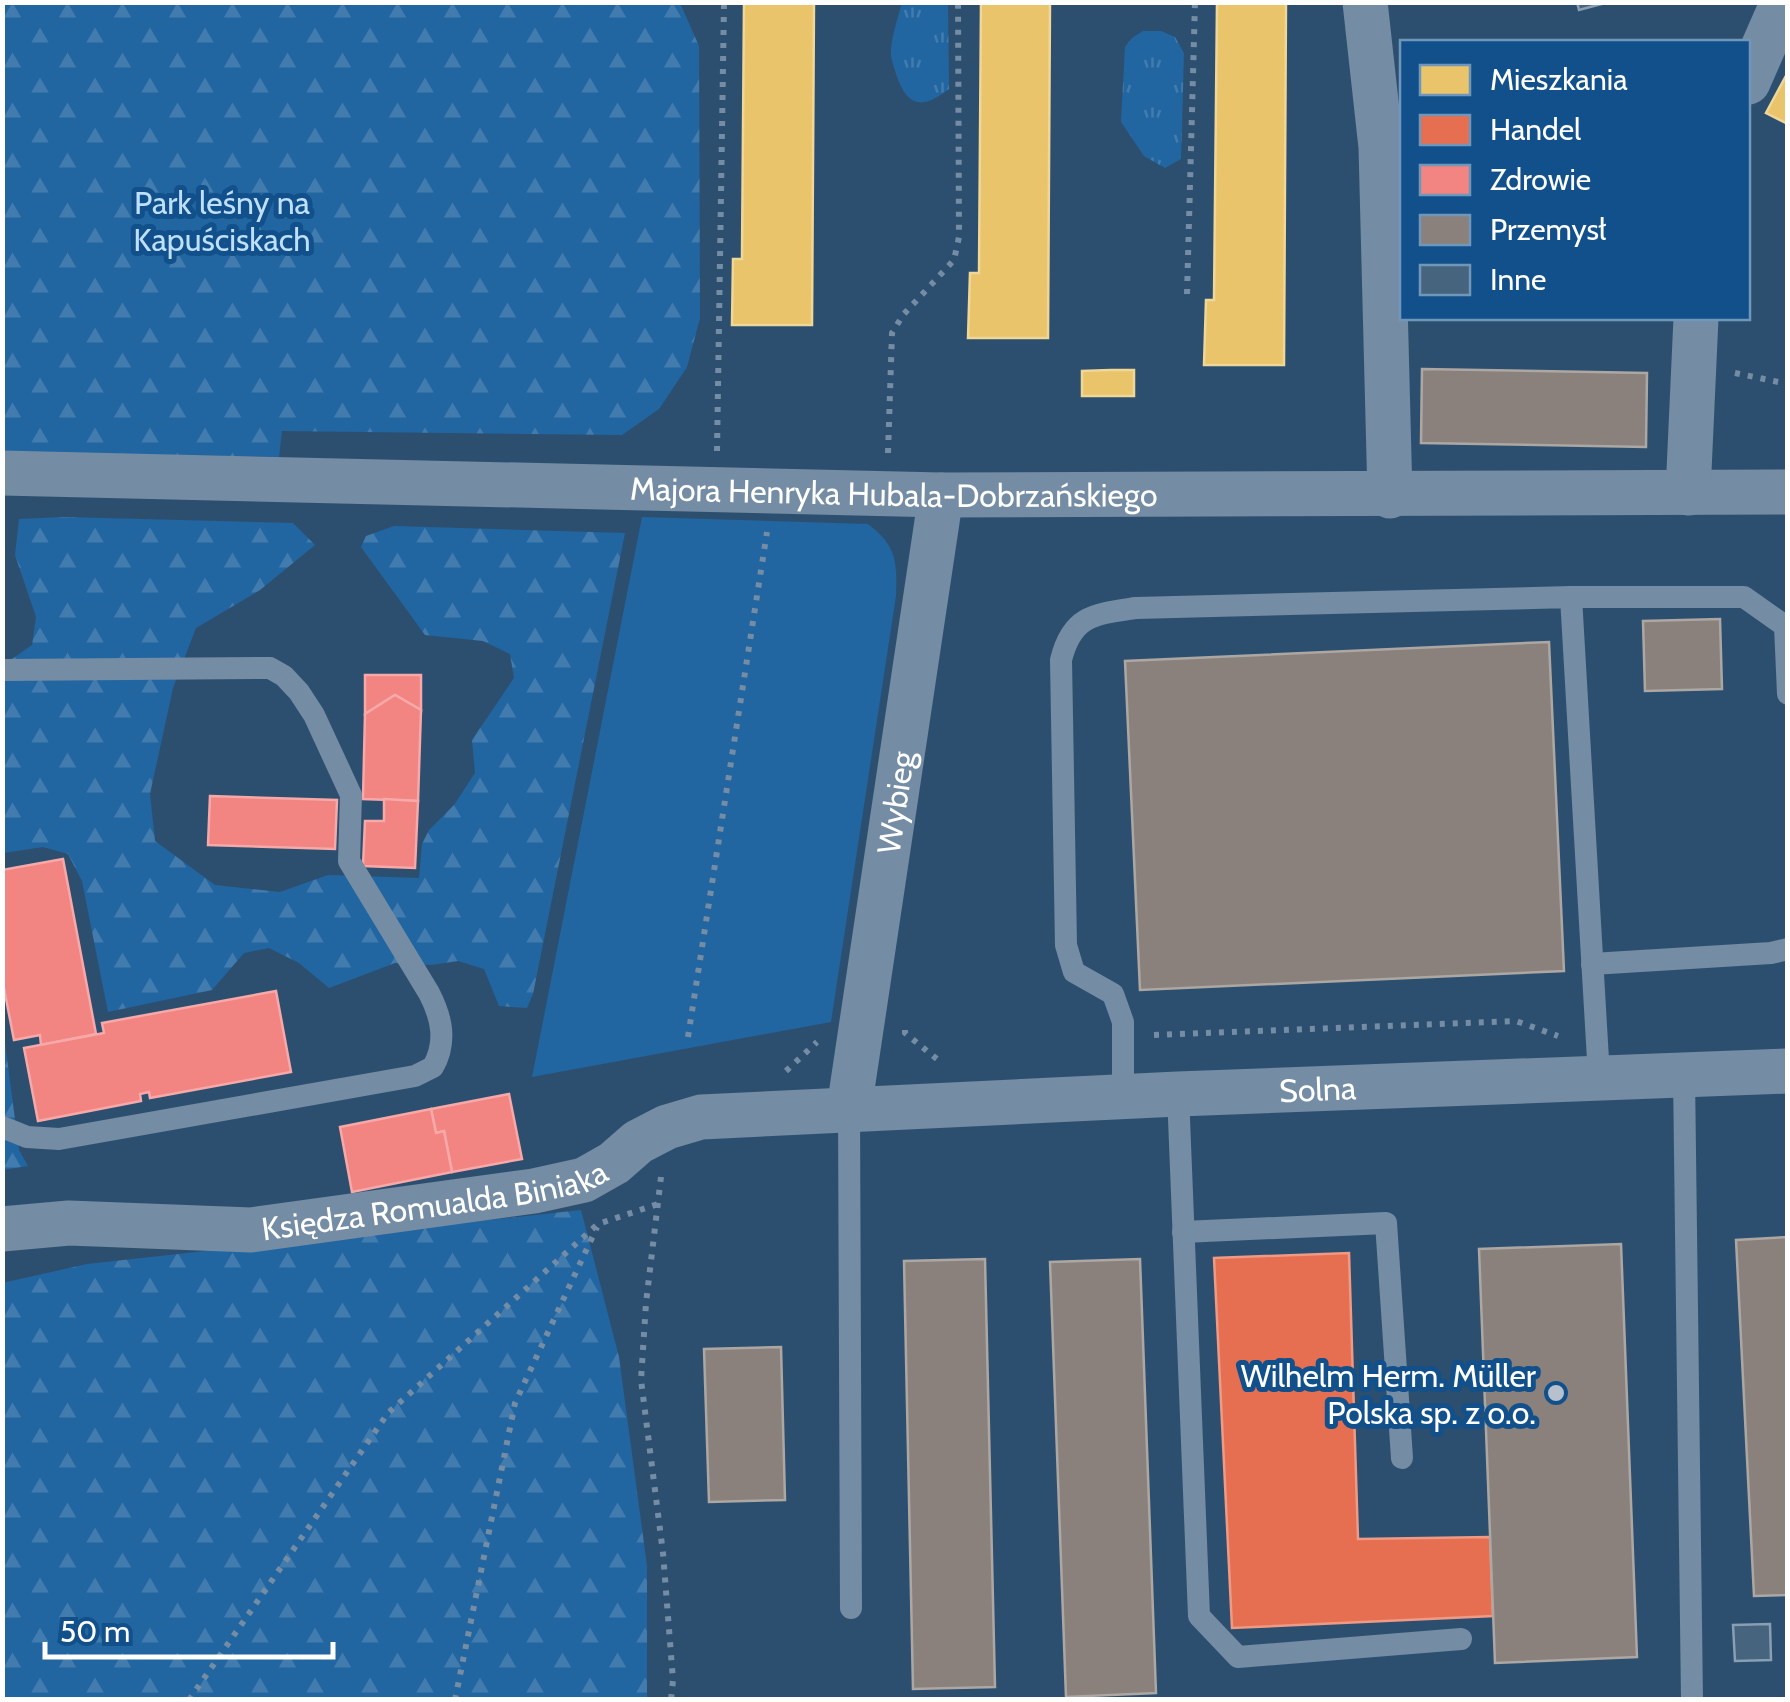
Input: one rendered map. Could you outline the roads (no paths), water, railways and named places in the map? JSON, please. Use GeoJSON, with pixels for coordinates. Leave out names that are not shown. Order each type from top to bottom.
{"type":"FeatureCollection","features":[{"type":"Feature","properties":{"kind":"street"},"geometry":{"type":"LineString","coordinates":[[1364,2],[1373,52],[1381,147],[1390,496]]}},
{"type":"Feature","properties":{"kind":"street"},"geometry":{"type":"LineString","coordinates":[[1750,77],[1783,2]]}},
{"type":"Feature","properties":{"kind":"street"},"geometry":{"type":"LineString","coordinates":[[1688,494],[1696,320]]}},
{"type":"Feature","properties":{"kind":"street","name":"Majora Henryka Hubala-Dobrzańskiego"},"geometry":{"type":"LineString","coordinates":[[2,473],[941,495],[1788,492]]}},
{"type":"Feature","properties":{"kind":"street","name":"Wybieg"},"geometry":{"type":"LineString","coordinates":[[849,1109],[941,495]]}},
{"type":"Feature","properties":{"kind":"street","name":"Solna"},"geometry":{"type":"LineString","coordinates":[[849,1109],[1178,1094],[1598,1061],[1684,1074],[1788,1071]]}},
{"type":"Feature","properties":{"kind":"street","name":"Księdza Romualda Biniaka"},"geometry":{"type":"LineString","coordinates":[[2,1229],[68,1223],[250,1230],[534,1191],[584,1180],[667,1126],[701,1117],[849,1109]]}},
{"type":"Feature","properties":{"kind":"lane"},"geometry":{"type":"LineString","coordinates":[[1123,1096],[1123,1022],[1113,994],[1074,972],[1066,945],[1061,660],[1066,639],[1077,624],[1102,613],[1136,608],[1744,597],[1786,626],[1788,694]]}},
{"type":"Feature","properties":{"kind":"lane"},"geometry":{"type":"LineString","coordinates":[[1572,598],[1598,1061]]}},
{"type":"Feature","properties":{"kind":"lane"},"geometry":{"type":"LineString","coordinates":[[2,670],[270,668],[284,676],[314,715],[351,795],[349,861],[429,993],[443,1039],[433,1067],[416,1076],[59,1139],[27,1138],[2,1126]]}},
{"type":"Feature","properties":{"kind":"lane"},"geometry":{"type":"LineString","coordinates":[[1592,964],[1788,949]]}},
{"type":"Feature","properties":{"kind":"lane"},"geometry":{"type":"LineString","coordinates":[[1683,1700],[1692,1699],[1684,1074]]}},
{"type":"Feature","properties":{"kind":"lane"},"geometry":{"type":"LineString","coordinates":[[1178,1094],[1200,1616],[1238,1656],[1461,1640]]}},
{"type":"Feature","properties":{"kind":"lane"},"geometry":{"type":"LineString","coordinates":[[849,1109],[850,1608]]}},
{"type":"Feature","properties":{"kind":"lane"},"geometry":{"type":"LineString","coordinates":[[1183,1232],[1386,1223],[1402,1458]]}},
{"type":"Feature","properties":{"kind":"place","name":"Wilhelm Herm. Müller Polska sp. z o.o."},"geometry":{"type":"Point","coordinates":[1556,1393]}},
{"type":"Feature","properties":{"kind":"park label","name":"Park leśny na Kapuściskach"},"geometry":{"type":"Point","coordinates":[222,220]}}]}
